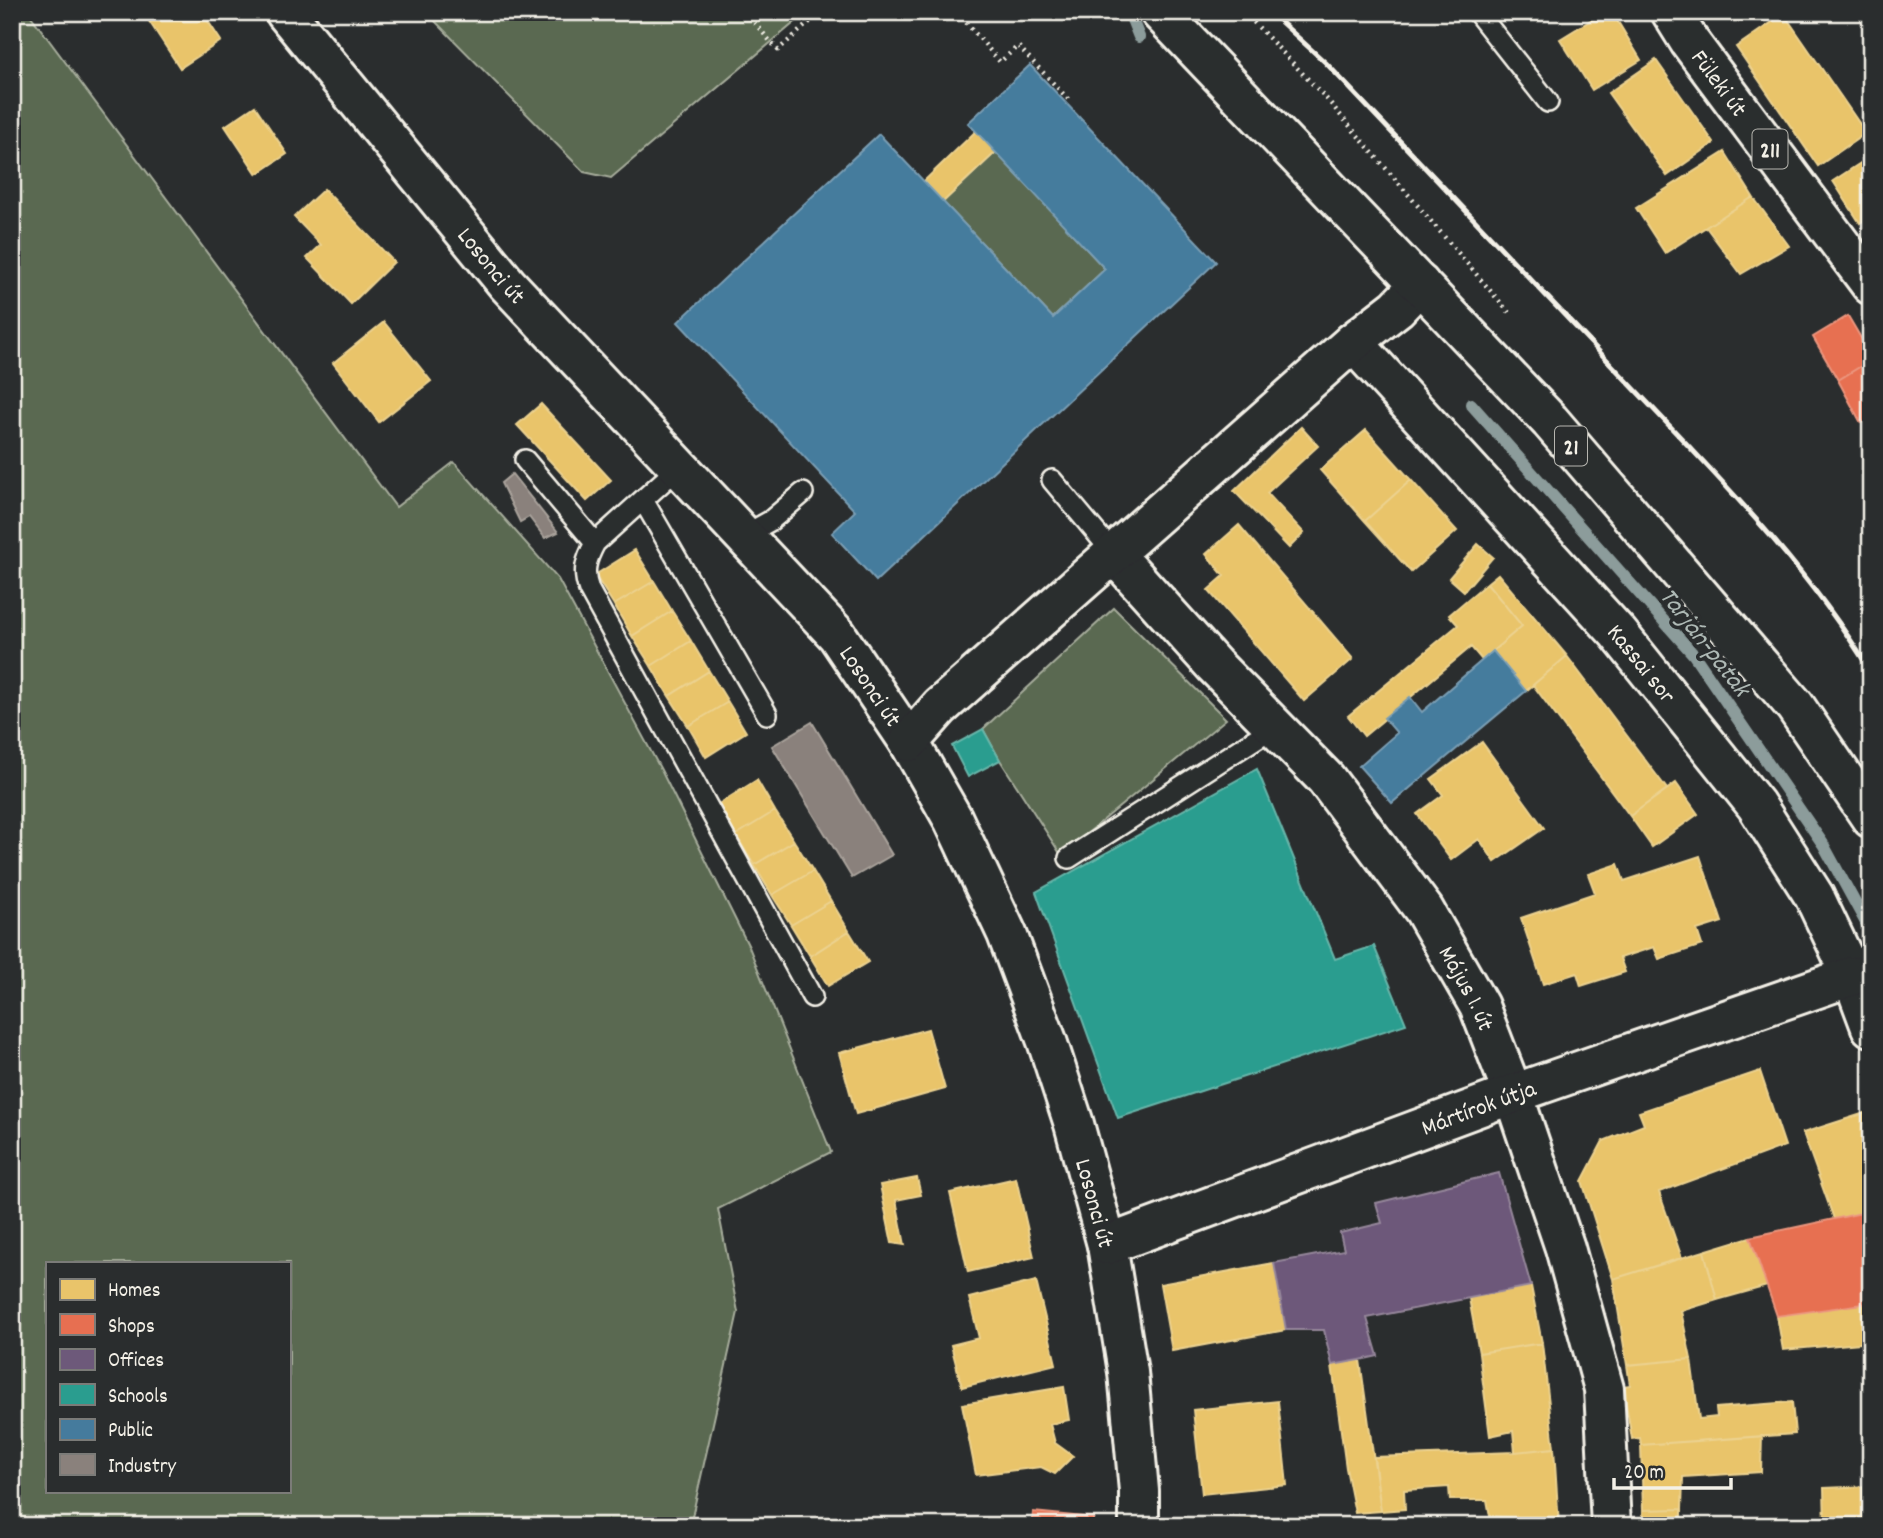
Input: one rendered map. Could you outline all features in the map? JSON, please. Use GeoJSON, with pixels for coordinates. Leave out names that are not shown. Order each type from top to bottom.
{"type":"FeatureCollection","features":[{"type":"Feature","properties":{"kind":"street","name":"Losonci út"},"geometry":{"type":"LineString","coordinates":[[285,12],[507,284],[837,635],[909,742],[953,819],[1007,934],[1047,1041],[1074,1124],[1107,1245],[1128,1372],[1139,1492],[1139,1526]]}},
{"type":"Feature","properties":{"kind":"street","name":"21"},"geometry":{"type":"LineString","coordinates":[[1160,12],[1549,421],[1795,706],[1871,818]]}},
{"type":"Feature","properties":{"kind":"street","name":"Füleki út"},"geometry":{"type":"LineString","coordinates":[[1671,12],[1689,41],[1871,285]]}},
{"type":"Feature","properties":{"kind":"street"},"geometry":{"type":"LineString","coordinates":[[909,742],[940,707],[1121,562],[1353,342],[1397,308],[1420,284]]}},
{"type":"Feature","properties":{"kind":"street","name":"Kassai sor"},"geometry":{"type":"LineString","coordinates":[[1353,342],[1618,633],[1756,805],[1814,896],[1852,976],[1871,1027]]}},
{"type":"Feature","properties":{"kind":"street","name":"Május 1. út"},"geometry":{"type":"LineString","coordinates":[[1121,562],[1214,665],[1326,779],[1424,910],[1479,1006],[1513,1094],[1565,1248],[1604,1389],[1611,1526]]}},
{"type":"Feature","properties":{"kind":"street","name":"Mártírok útja"},"geometry":{"type":"LineString","coordinates":[[1107,1245],[1513,1094],[1852,976]]}},
{"type":"Feature","properties":{"kind":"lane"},"geometry":{"type":"LineString","coordinates":[[1477,12],[1548,102]]}},
{"type":"Feature","properties":{"kind":"lane"},"geometry":{"type":"LineString","coordinates":[[525,460],[595,543]]}},
{"type":"Feature","properties":{"kind":"lane"},"geometry":{"type":"LineString","coordinates":[[679,467],[595,543],[586,559],[584,576],[589,590],[812,997]]}},
{"type":"Feature","properties":{"kind":"lane"},"geometry":{"type":"LineString","coordinates":[[1052,480],[1121,562]]}},
{"type":"Feature","properties":{"kind":"lane"},"geometry":{"type":"LineString","coordinates":[[743,536],[770,521],[803,493]]}},
{"type":"Feature","properties":{"kind":"lane"},"geometry":{"type":"LineString","coordinates":[[643,500],[767,714]]}},
{"type":"Feature","properties":{"kind":"lane"},"geometry":{"type":"LineString","coordinates":[[1069,858],[1274,727]]}},
{"type":"Feature","properties":{"kind":"path"},"geometry":{"type":"LineString","coordinates":[[745,12],[778,50],[821,12]]}},
{"type":"Feature","properties":{"kind":"path"},"geometry":{"type":"LineString","coordinates":[[957,12],[1000,62],[1018,46],[1071,102]]}},
{"type":"Feature","properties":{"kind":"path"},"geometry":{"type":"LineString","coordinates":[[1244,12],[1325,97],[1512,316]]}},
{"type":"Feature","properties":{"kind":"green space"},"geometry":{"type":"Polygon","coordinates":[[[12,12],[28,12],[396,507],[454,462],[558,579],[661,770],[749,947],[831,1152],[718,1209],[738,1312],[690,1526],[12,1526],[12,12]]]}},
{"type":"Feature","properties":{"kind":"green space"},"geometry":{"type":"Polygon","coordinates":[[[426,12],[807,12],[611,178],[584,172],[426,12]]]}},
{"type":"Feature","properties":{"kind":"green space"},"geometry":{"type":"Polygon","coordinates":[[[996,152],[1105,269],[1053,318],[943,202],[996,152]]]}},
{"type":"Feature","properties":{"kind":"green space"},"geometry":{"type":"Polygon","coordinates":[[[1114,608],[1226,719],[1061,855],[983,729],[1114,608]]]}},
{"type":"Feature","properties":{"kind":"building: Homes"},"geometry":{"type":"Polygon","coordinates":[[[143,12],[202,12],[221,41],[180,68],[143,12]]]}},
{"type":"Feature","properties":{"kind":"building: Homes"},"geometry":{"type":"Polygon","coordinates":[[[1604,12],[1612,12],[1641,60],[1592,90],[1560,39],[1604,12]]]}},
{"type":"Feature","properties":{"kind":"building: Homes"},"geometry":{"type":"Polygon","coordinates":[[[1784,14],[1866,133],[1818,166],[1736,47],[1784,14]]]}},
{"type":"Feature","properties":{"kind":"building: Homes"},"geometry":{"type":"Polygon","coordinates":[[[1656,60],[1714,143],[1667,176],[1608,93],[1656,60]]]}},
{"type":"Feature","properties":{"kind":"building: Homes"},"geometry":{"type":"Polygon","coordinates":[[[255,106],[287,154],[257,174],[225,126],[255,106]]]}},
{"type":"Feature","properties":{"kind":"building: Homes"},"geometry":{"type":"Polygon","coordinates":[[[976,131],[996,152],[943,202],[924,181],[976,131]]]}},
{"type":"Feature","properties":{"kind":"building: Homes"},"geometry":{"type":"Polygon","coordinates":[[[1725,152],[1753,197],[1665,253],[1636,208],[1725,152]]]}},
{"type":"Feature","properties":{"kind":"building: Homes"},"geometry":{"type":"Polygon","coordinates":[[[1871,156],[1871,216],[1860,223],[1833,181],[1871,156]]]}},
{"type":"Feature","properties":{"kind":"building: Homes"},"geometry":{"type":"Polygon","coordinates":[[[324,189],[394,262],[351,304],[307,258],[321,245],[294,217],[324,189]]]}},
{"type":"Feature","properties":{"kind":"building: Homes"},"geometry":{"type":"Polygon","coordinates":[[[1753,197],[1789,246],[1741,274],[1706,227],[1753,197]]]}},
{"type":"Feature","properties":{"kind":"building: Homes"},"geometry":{"type":"Polygon","coordinates":[[[384,322],[431,381],[379,422],[333,363],[384,322]]]}},
{"type":"Feature","properties":{"kind":"building: Homes"},"geometry":{"type":"Polygon","coordinates":[[[541,404],[611,480],[587,501],[517,425],[541,404]]]}},
{"type":"Feature","properties":{"kind":"building: Homes"},"geometry":{"type":"Polygon","coordinates":[[[1301,427],[1318,446],[1267,493],[1304,533],[1289,548],[1234,491],[1301,427]]]}},
{"type":"Feature","properties":{"kind":"building: Homes"},"geometry":{"type":"Polygon","coordinates":[[[1366,430],[1411,480],[1365,521],[1320,470],[1366,430]]]}},
{"type":"Feature","properties":{"kind":"building: Homes"},"geometry":{"type":"Polygon","coordinates":[[[1411,480],[1457,531],[1411,572],[1365,521],[1411,480]]]}},
{"type":"Feature","properties":{"kind":"building: Homes"},"geometry":{"type":"Polygon","coordinates":[[[1239,525],[1353,659],[1304,701],[1208,590],[1224,576],[1206,554],[1239,525]]]}},
{"type":"Feature","properties":{"kind":"building: Homes"},"geometry":{"type":"Polygon","coordinates":[[[1478,544],[1493,557],[1464,591],[1449,578],[1478,544]]]}},
{"type":"Feature","properties":{"kind":"building: Homes"},"geometry":{"type":"Polygon","coordinates":[[[635,550],[654,581],[614,605],[595,575],[635,550]]]}},
{"type":"Feature","properties":{"kind":"building: Homes"},"geometry":{"type":"Polygon","coordinates":[[[1498,574],[1567,656],[1526,691],[1493,651],[1522,626],[1487,583],[1498,574]]]}},
{"type":"Feature","properties":{"kind":"building: Homes"},"geometry":{"type":"Polygon","coordinates":[[[654,581],[672,611],[632,636],[614,605],[654,581]]]}},
{"type":"Feature","properties":{"kind":"building: Homes"},"geometry":{"type":"Polygon","coordinates":[[[1487,583],[1522,626],[1482,660],[1471,647],[1364,736],[1348,716],[1458,625],[1449,615],[1487,583]]]}},
{"type":"Feature","properties":{"kind":"building: Homes"},"geometry":{"type":"Polygon","coordinates":[[[672,611],[691,641],[651,666],[632,636],[672,611]]]}},
{"type":"Feature","properties":{"kind":"building: Homes"},"geometry":{"type":"Polygon","coordinates":[[[691,641],[709,671],[669,696],[651,666],[691,641]]]}},
{"type":"Feature","properties":{"kind":"building: Homes"},"geometry":{"type":"Polygon","coordinates":[[[1567,656],[1667,789],[1630,816],[1533,685],[1567,656]]]}},
{"type":"Feature","properties":{"kind":"building: Homes"},"geometry":{"type":"Polygon","coordinates":[[[709,671],[728,702],[688,726],[669,696],[709,671]]]}},
{"type":"Feature","properties":{"kind":"building: Homes"},"geometry":{"type":"Polygon","coordinates":[[[728,702],[746,732],[706,757],[688,726],[728,702]]]}},
{"type":"Feature","properties":{"kind":"building: Homes"},"geometry":{"type":"Polygon","coordinates":[[[1482,742],[1544,828],[1495,862],[1479,839],[1451,860],[1417,814],[1443,795],[1431,779],[1482,742]]]}},
{"type":"Feature","properties":{"kind":"building: Homes"},"geometry":{"type":"Polygon","coordinates":[[[757,780],[775,811],[736,835],[717,805],[757,780]]]}},
{"type":"Feature","properties":{"kind":"building: Homes"},"geometry":{"type":"Polygon","coordinates":[[[1676,783],[1698,814],[1652,847],[1630,816],[1676,783]]]}},
{"type":"Feature","properties":{"kind":"building: Homes"},"geometry":{"type":"Polygon","coordinates":[[[775,811],[794,841],[754,865],[736,835],[775,811]]]}},
{"type":"Feature","properties":{"kind":"building: Homes"},"geometry":{"type":"Polygon","coordinates":[[[794,841],[813,871],[772,895],[754,865],[794,841]]]}},
{"type":"Feature","properties":{"kind":"building: Homes"},"geometry":{"type":"Polygon","coordinates":[[[1700,856],[1722,922],[1697,930],[1702,945],[1659,959],[1654,947],[1620,958],[1625,972],[1581,986],[1577,973],[1543,984],[1521,918],[1595,893],[1588,874],[1618,864],[1624,881],[1700,856]]]}},
{"type":"Feature","properties":{"kind":"building: Homes"},"geometry":{"type":"Polygon","coordinates":[[[813,871],[831,901],[791,925],[772,895],[813,871]]]}},
{"type":"Feature","properties":{"kind":"building: Homes"},"geometry":{"type":"Polygon","coordinates":[[[831,901],[849,931],[810,956],[791,925],[831,901]]]}},
{"type":"Feature","properties":{"kind":"building: Homes"},"geometry":{"type":"Polygon","coordinates":[[[849,931],[868,962],[828,986],[810,956],[849,931]]]}},
{"type":"Feature","properties":{"kind":"building: Homes"},"geometry":{"type":"Polygon","coordinates":[[[928,1029],[945,1089],[856,1114],[839,1053],[928,1029]]]}},
{"type":"Feature","properties":{"kind":"building: Homes"},"geometry":{"type":"Polygon","coordinates":[[[1760,1071],[1785,1146],[1659,1192],[1682,1258],[1613,1279],[1582,1181],[1603,1141],[1644,1125],[1639,1112],[1760,1071]]]}},
{"type":"Feature","properties":{"kind":"building: Homes"},"geometry":{"type":"Polygon","coordinates":[[[1865,1113],[1871,1130],[1871,1211],[1834,1219],[1803,1133],[1865,1113]]]}},
{"type":"Feature","properties":{"kind":"building: Homes"},"geometry":{"type":"Polygon","coordinates":[[[917,1178],[921,1195],[896,1200],[905,1245],[892,1243],[880,1185],[917,1178]]]}},
{"type":"Feature","properties":{"kind":"building: Homes"},"geometry":{"type":"Polygon","coordinates":[[[1016,1178],[1034,1257],[968,1272],[950,1193],[1016,1178]]]}},
{"type":"Feature","properties":{"kind":"building: Homes"},"geometry":{"type":"Polygon","coordinates":[[[1750,1237],[1767,1286],[1717,1300],[1704,1251],[1750,1237]]]}},
{"type":"Feature","properties":{"kind":"building: Homes"},"geometry":{"type":"Polygon","coordinates":[[[1704,1251],[1717,1300],[1681,1311],[1691,1359],[1627,1365],[1613,1279],[1704,1251]]]}},
{"type":"Feature","properties":{"kind":"building: Homes"},"geometry":{"type":"Polygon","coordinates":[[[1274,1263],[1286,1330],[1172,1351],[1160,1284],[1274,1263]]]}},
{"type":"Feature","properties":{"kind":"building: Homes"},"geometry":{"type":"Polygon","coordinates":[[[1036,1281],[1056,1364],[962,1387],[951,1345],[979,1338],[969,1298],[1036,1281]]]}},
{"type":"Feature","properties":{"kind":"building: Homes"},"geometry":{"type":"Polygon","coordinates":[[[1531,1286],[1542,1343],[1479,1353],[1469,1298],[1531,1286]]]}},
{"type":"Feature","properties":{"kind":"building: Homes"},"geometry":{"type":"Polygon","coordinates":[[[1871,1303],[1871,1342],[1783,1350],[1777,1316],[1871,1303]]]}},
{"type":"Feature","properties":{"kind":"building: Homes"},"geometry":{"type":"Polygon","coordinates":[[[1542,1343],[1554,1448],[1515,1452],[1513,1431],[1490,1436],[1479,1353],[1542,1343]]]}},
{"type":"Feature","properties":{"kind":"building: Homes"},"geometry":{"type":"Polygon","coordinates":[[[1691,1359],[1699,1419],[1717,1417],[1716,1408],[1792,1402],[1795,1434],[1641,1445],[1640,1438],[1632,1439],[1623,1386],[1630,1385],[1627,1365],[1691,1359]]]}},
{"type":"Feature","properties":{"kind":"building: Homes"},"geometry":{"type":"Polygon","coordinates":[[[1360,1360],[1381,1511],[1355,1513],[1332,1365],[1360,1360]]]}},
{"type":"Feature","properties":{"kind":"building: Homes"},"geometry":{"type":"Polygon","coordinates":[[[1064,1387],[1069,1420],[1050,1424],[1055,1443],[1073,1456],[1055,1474],[1041,1467],[976,1475],[962,1404],[1064,1387]]]}},
{"type":"Feature","properties":{"kind":"building: Homes"},"geometry":{"type":"Polygon","coordinates":[[[1278,1401],[1287,1485],[1202,1494],[1193,1410],[1278,1401]]]}},
{"type":"Feature","properties":{"kind":"building: Homes"},"geometry":{"type":"Polygon","coordinates":[[[1762,1436],[1761,1472],[1683,1477],[1682,1509],[1643,1510],[1641,1445],[1762,1436]]]}},
{"type":"Feature","properties":{"kind":"building: Homes"},"geometry":{"type":"Polygon","coordinates":[[[1554,1448],[1559,1526],[1514,1526],[1513,1518],[1490,1516],[1487,1500],[1450,1500],[1449,1487],[1404,1490],[1405,1509],[1381,1511],[1374,1457],[1554,1448]]]}},
{"type":"Feature","properties":{"kind":"building: Homes"},"geometry":{"type":"Polygon","coordinates":[[[1871,1486],[1871,1526],[1825,1526],[1824,1488],[1871,1486]]]}},
{"type":"Feature","properties":{"kind":"building: Homes"},"geometry":{"type":"Polygon","coordinates":[[[1682,1509],[1682,1526],[1643,1526],[1643,1510],[1682,1509]]]}},
{"type":"Feature","properties":{"kind":"building: Homes"},"geometry":{"type":"Polygon","coordinates":[[[1271,1518],[1272,1526],[1190,1524],[1271,1518]]]}},
{"type":"Feature","properties":{"kind":"building: Shops"},"geometry":{"type":"Polygon","coordinates":[[[1848,316],[1871,355],[1871,360],[1838,380],[1813,337],[1848,316]]]}},
{"type":"Feature","properties":{"kind":"building: Shops"},"geometry":{"type":"Polygon","coordinates":[[[1871,360],[1871,418],[1861,423],[1838,380],[1871,360]]]}},
{"type":"Feature","properties":{"kind":"building: Shops"},"geometry":{"type":"Polygon","coordinates":[[[1871,1211],[1871,1303],[1777,1316],[1750,1237],[1871,1211]]]}},
{"type":"Feature","properties":{"kind":"building: Shops"},"geometry":{"type":"Polygon","coordinates":[[[1033,1512],[1093,1518],[1093,1526],[1032,1526],[1033,1512]]]}},
{"type":"Feature","properties":{"kind":"building: Offices"},"geometry":{"type":"Polygon","coordinates":[[[1499,1173],[1531,1286],[1367,1318],[1378,1356],[1360,1360],[1332,1365],[1324,1330],[1286,1330],[1274,1263],[1344,1250],[1340,1233],[1382,1223],[1376,1203],[1499,1173]]]}},
{"type":"Feature","properties":{"kind":"building: Schools"},"geometry":{"type":"Polygon","coordinates":[[[983,729],[1000,760],[968,777],[952,746],[983,729]]]}},
{"type":"Feature","properties":{"kind":"building: Schools"},"geometry":{"type":"Polygon","coordinates":[[[1257,769],[1335,959],[1374,946],[1406,1024],[1118,1118],[1036,892],[1257,769]]]}},
{"type":"Feature","properties":{"kind":"building: Public"},"geometry":{"type":"Polygon","coordinates":[[[1030,65],[1216,262],[876,581],[832,533],[855,511],[678,322],[879,134],[1053,318],[1105,269],[968,123],[1030,65]]]}},
{"type":"Feature","properties":{"kind":"building: Public"},"geometry":{"type":"Polygon","coordinates":[[[1493,651],[1526,691],[1392,803],[1359,766],[1397,733],[1384,718],[1410,697],[1422,712],[1493,651]]]}},
{"type":"Feature","properties":{"kind":"building: Industry"},"geometry":{"type":"Polygon","coordinates":[[[512,474],[558,532],[545,538],[529,517],[520,522],[501,483],[512,474]]]}},
{"type":"Feature","properties":{"kind":"building: Industry"},"geometry":{"type":"Polygon","coordinates":[[[812,722],[892,855],[852,878],[772,746],[812,722]]]}},
{"type":"Feature","properties":{"kind":"waterway","name":"Tarján-patak"},"geometry":{"type":"LineString","coordinates":[[1129,12],[1139,37]]}},
{"type":"Feature","properties":{"kind":"waterway","name":"Tarján-patak"},"geometry":{"type":"LineString","coordinates":[[1471,404],[1694,655],[1823,844],[1871,932]]}},
{"type":"Feature","properties":{"kind":"railway"},"geometry":{"type":"LineString","coordinates":[[1270,12],[1326,63],[1724,484],[1817,593],[1871,672]]}}]}
